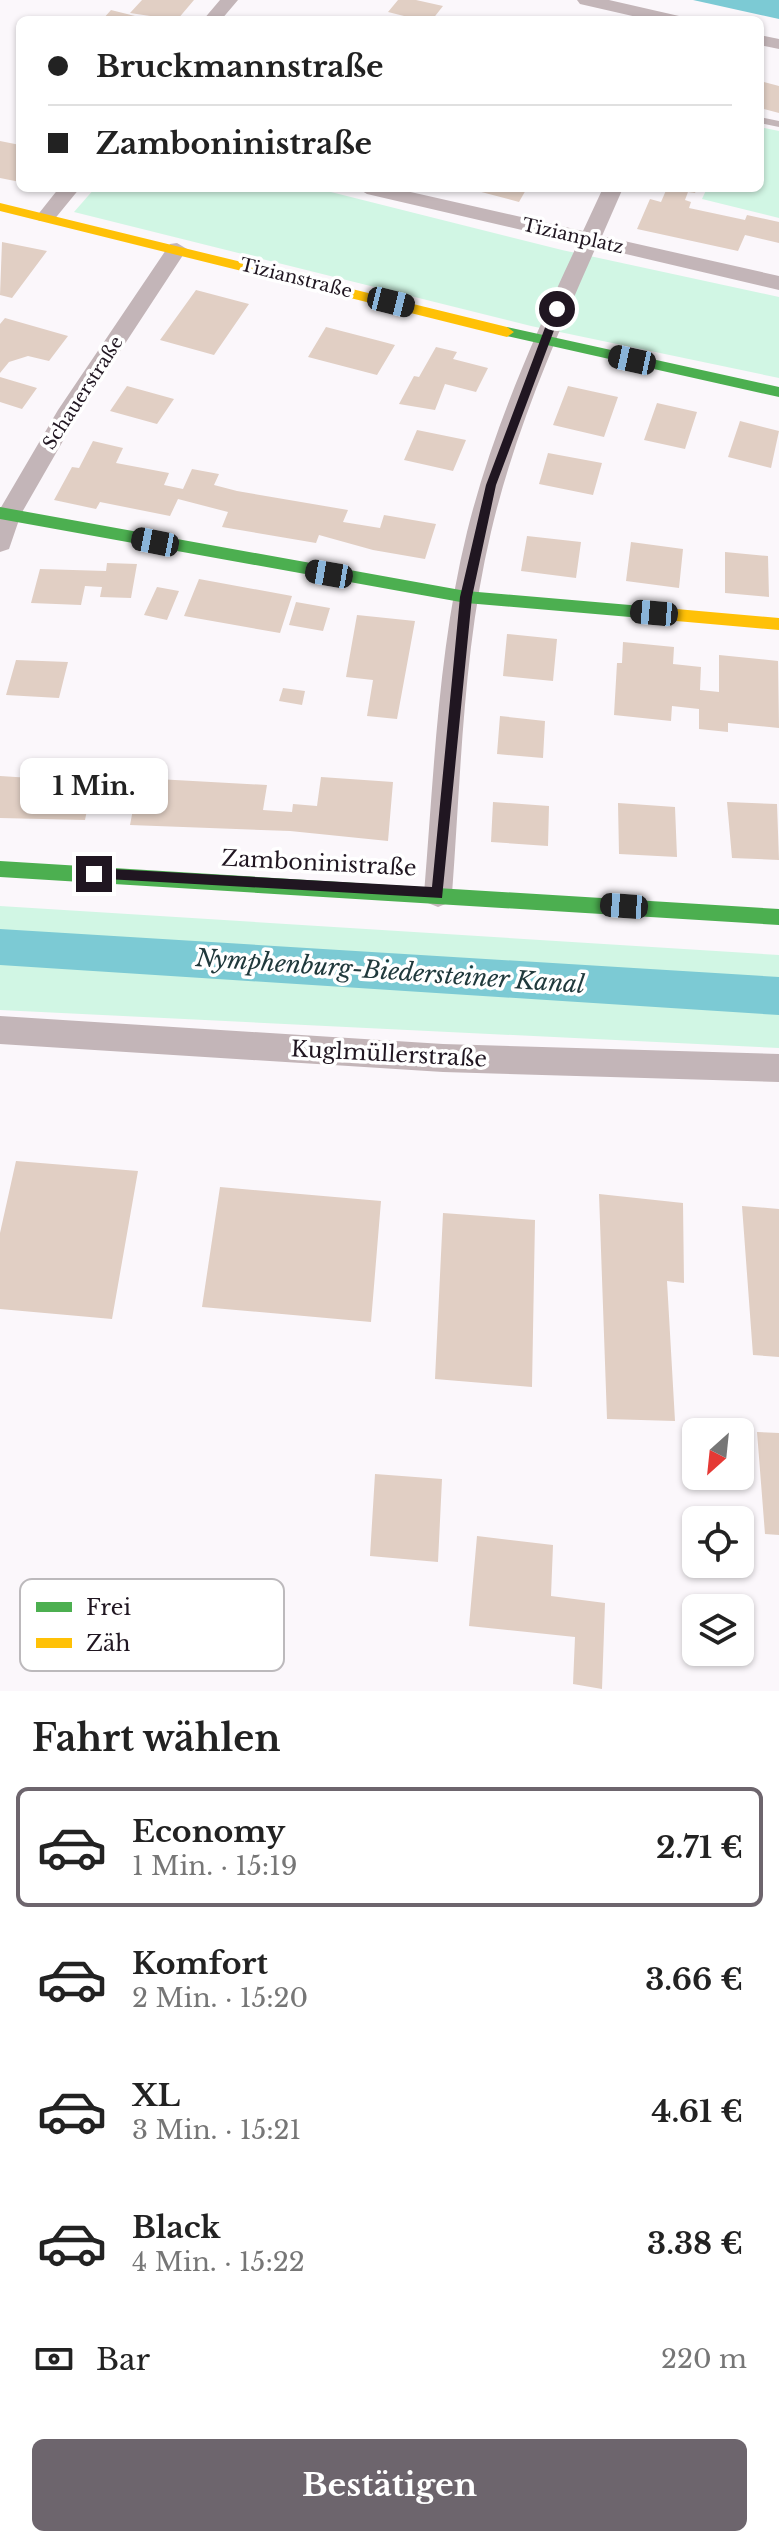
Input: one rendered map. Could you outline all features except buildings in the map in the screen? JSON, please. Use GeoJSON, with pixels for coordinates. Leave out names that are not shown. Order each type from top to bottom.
{"type":"FeatureCollection","features":[{"type":"Feature","properties":{"kind":"street"},"geometry":{"type":"LineString","coordinates":[[215,16],[229,0]]}},
{"type":"Feature","properties":{"kind":"street"},"geometry":{"type":"LineString","coordinates":[[586,0],[656,16]]}},
{"type":"Feature","properties":{"kind":"street"},"geometry":{"type":"LineString","coordinates":[[46,217],[67,192]]}},
{"type":"Feature","properties":{"kind":"street","name":"Tizianplatz"},"geometry":{"type":"LineString","coordinates":[[384,192],[779,283]]}},
{"type":"Feature","properties":{"kind":"street"},"geometry":{"type":"LineString","coordinates":[[438,894],[466,597],[491,485],[544,341],[611,192]]}},
{"type":"Feature","properties":{"kind":"street","name":"Tizianstraße"},"geometry":{"type":"LineString","coordinates":[[0,207],[544,341],[779,392]]}},
{"type":"Feature","properties":{"kind":"street","name":"Schauerstraße"},"geometry":{"type":"LineString","coordinates":[[0,543],[4,514],[177,249]]}},
{"type":"Feature","properties":{"kind":"street"},"geometry":{"type":"LineString","coordinates":[[4,514],[466,597],[779,624]]}},
{"type":"Feature","properties":{"kind":"street","name":"Zamboninistraße"},"geometry":{"type":"LineString","coordinates":[[0,869],[779,917]]}},
{"type":"Feature","properties":{"kind":"street","name":"Kuglmüllerstraße"},"geometry":{"type":"LineString","coordinates":[[0,1030],[443,1058],[779,1068]]}},
{"type":"Feature","properties":{"kind":"green space"},"geometry":{"type":"Polygon","coordinates":[[[764,128],[779,131],[779,218],[702,199],[705,192],[764,192],[764,128]]]}},
{"type":"Feature","properties":{"kind":"green space"},"geometry":{"type":"Polygon","coordinates":[[[92,192],[331,192],[562,250],[779,297],[779,378],[531,326],[74,212],[92,192]]]}},
{"type":"Feature","properties":{"kind":"green space"},"geometry":{"type":"Polygon","coordinates":[[[0,906],[779,955],[779,1048],[0,1010],[0,906]]]}},
{"type":"Feature","properties":{"kind":"water"},"geometry":{"type":"Polygon","coordinates":[[[693,0],[779,0],[779,19],[693,0]]]}},
{"type":"Feature","properties":{"kind":"waterway","name":"Nymphenburg-Biedersteiner Kanal"},"geometry":{"type":"LineString","coordinates":[[0,947],[779,996]]}},
{"type":"Feature","properties":{"kind":"traffic: fast"},"geometry":{"type":"LineString","coordinates":[[507,332],[779,392]]}},
{"type":"Feature","properties":{"kind":"traffic: fast"},"geometry":{"type":"LineString","coordinates":[[0,513],[466,597],[665,614]]}},
{"type":"Feature","properties":{"kind":"traffic: fast"},"geometry":{"type":"LineString","coordinates":[[0,869],[779,917]]}},
{"type":"Feature","properties":{"kind":"traffic: slow"},"geometry":{"type":"LineString","coordinates":[[0,207],[507,332]]}},
{"type":"Feature","properties":{"kind":"traffic: slow"},"geometry":{"type":"LineString","coordinates":[[665,614],[779,624]]}},
{"type":"Feature","properties":{"kind":"route"},"geometry":{"type":"LineString","coordinates":[[94,874],[438,894],[466,597],[491,485],[557,309]]}}]}
